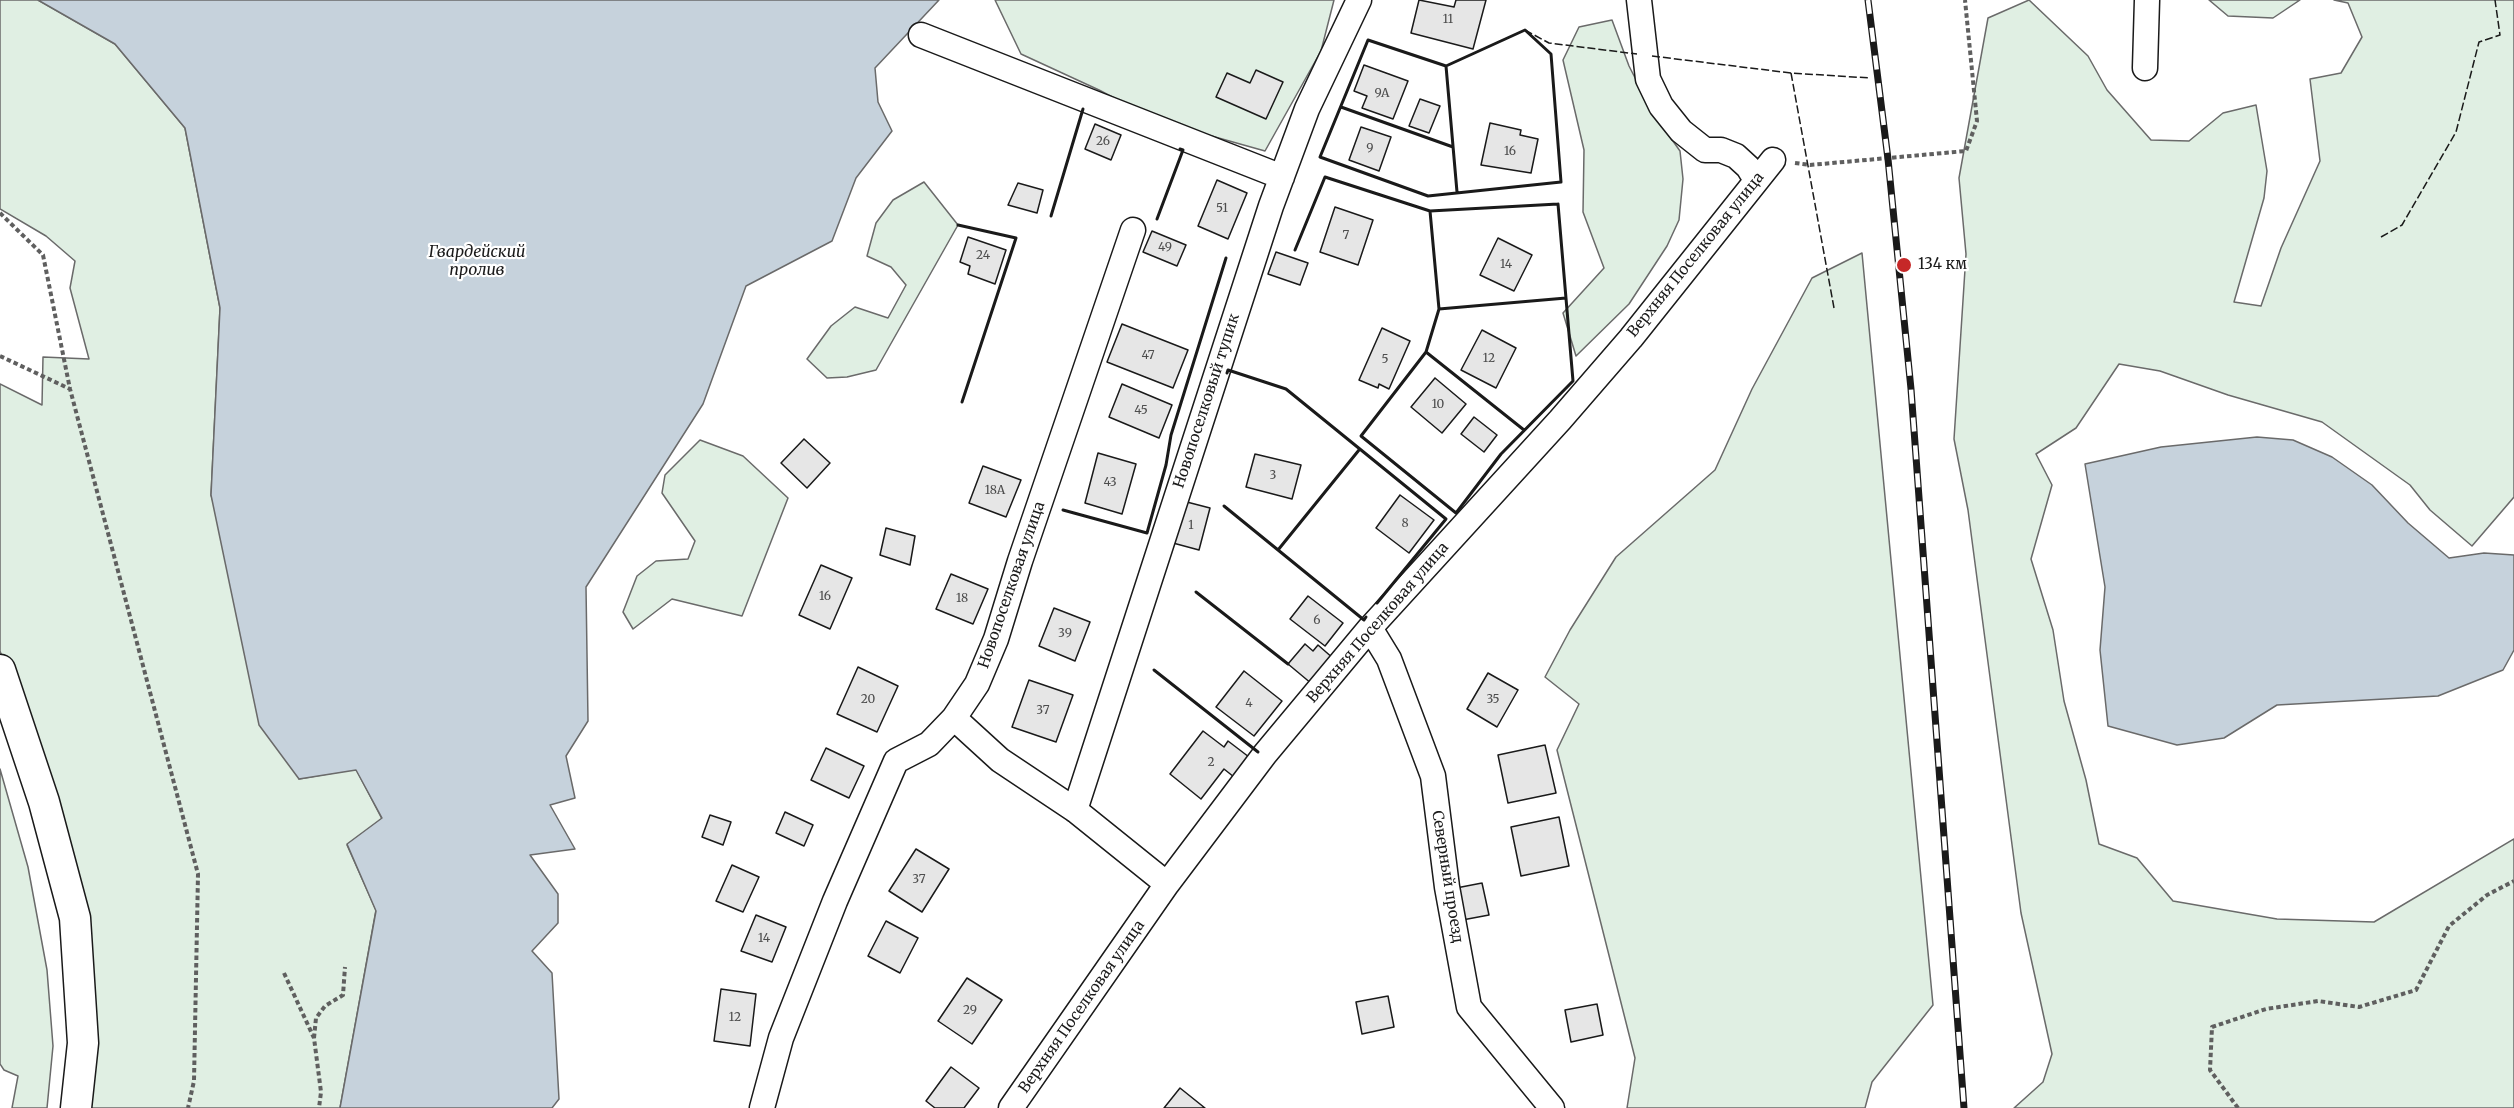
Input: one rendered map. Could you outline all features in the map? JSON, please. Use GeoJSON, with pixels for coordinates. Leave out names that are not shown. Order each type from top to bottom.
{"type":"FeatureCollection","features":[{"type":"Feature","properties":{"kind":"main road"},"geometry":{"type":"LineString","coordinates":[[0,670],[44,802],[75,918],[83,1043],[76,1108]]}},
{"type":"Feature","properties":{"kind":"street","name":"Новопоселковый тупик"},"geometry":{"type":"LineString","coordinates":[[1075,810],[1282,177],[1307,109],[1359,0]]}},
{"type":"Feature","properties":{"kind":"street"},"geometry":{"type":"LineString","coordinates":[[1639,0],[1648,79],[1661,106],[1681,131],[1705,150],[1721,150],[1736,156],[1748,167],[1756,180]]}},
{"type":"Feature","properties":{"kind":"street"},"geometry":{"type":"LineString","coordinates":[[2145,68],[2147,0]]}},
{"type":"Feature","properties":{"kind":"street"},"geometry":{"type":"LineString","coordinates":[[921,34],[1282,177]]}},
{"type":"Feature","properties":{"kind":"street","name":"Верхняя Поселковая улица"},"geometry":{"type":"LineString","coordinates":[[1011,1108],[1167,884],[1265,754],[1370,628],[1602,371],[1773,160]]}},
{"type":"Feature","properties":{"kind":"street","name":"Новопоселковая улица"},"geometry":{"type":"LineString","coordinates":[[762,1108],[781,1038],[835,901],[896,761],[929,744],[954,718],[977,684],[996,639],[1020,561],[1133,230]]}},
{"type":"Feature","properties":{"kind":"street","name":"Северный проезд"},"geometry":{"type":"LineString","coordinates":[[1370,628],[1389,659],[1432,776],[1447,887],[1468,1007],[1552,1108]]}},
{"type":"Feature","properties":{"kind":"street"},"geometry":{"type":"LineString","coordinates":[[954,718],[1000,760],[1075,810],[1167,884]]}},
{"type":"Feature","properties":{"kind":"path"},"geometry":{"type":"LineString","coordinates":[[1773,160],[1810,165],[1966,151],[1977,122],[1965,0]]}},
{"type":"Feature","properties":{"kind":"path"},"geometry":{"type":"LineString","coordinates":[[0,213],[42,255],[70,389],[198,874],[194,1081],[188,1108]]}},
{"type":"Feature","properties":{"kind":"path"},"geometry":{"type":"LineString","coordinates":[[0,357],[70,389]]}},
{"type":"Feature","properties":{"kind":"path"},"geometry":{"type":"LineString","coordinates":[[2238,1108],[2210,1070],[2212,1027],[2266,1009],[2318,1001],[2359,1007],[2416,990],[2449,926],[2487,895],[2514,881]]}},
{"type":"Feature","properties":{"kind":"path"},"geometry":{"type":"LineString","coordinates":[[319,1108],[321,1092],[314,1038],[316,1018],[325,1006],[343,995],[345,967]]}},
{"type":"Feature","properties":{"kind":"path"},"geometry":{"type":"LineString","coordinates":[[284,973],[314,1038]]}},
{"type":"Feature","properties":{"kind":"green space"},"geometry":{"type":"Polygon","coordinates":[[[0,0],[38,0],[115,44],[185,128],[220,308],[211,495],[299,779],[356,769],[382,819],[347,845],[376,910],[340,1108],[87,1108],[58,815],[0,651],[0,384],[42,405],[43,357],[89,359],[70,288],[75,261],[46,236],[0,209],[0,0]]]}},
{"type":"Feature","properties":{"kind":"green space"},"geometry":{"type":"Polygon","coordinates":[[[995,0],[1334,0],[1321,51],[1265,151],[1158,121],[1099,90],[1021,54],[995,0]]]}},
{"type":"Feature","properties":{"kind":"green space"},"geometry":{"type":"Polygon","coordinates":[[[2029,0],[2088,56],[2107,90],[2151,140],[2189,141],[2223,113],[2256,105],[2267,171],[2264,198],[2234,302],[2261,306],[2281,248],[2320,161],[2310,79],[2341,73],[2362,37],[2348,3],[2334,0],[2514,0],[2514,497],[2472,546],[2430,510],[2410,485],[2322,422],[2228,395],[2160,371],[2119,364],[2076,428],[2036,454],[2052,485],[2031,559],[2053,630],[2064,701],[2086,780],[2099,844],[2137,858],[2173,901],[2277,919],[2374,922],[2514,839],[2514,1108],[2014,1108],[2043,1082],[2052,1054],[2021,913],[1968,510],[1954,439],[1966,254],[1959,178],[1988,18],[2029,0]]]}},
{"type":"Feature","properties":{"kind":"green space"},"geometry":{"type":"Polygon","coordinates":[[[2209,0],[2300,0],[2273,18],[2228,16],[2209,0]]]}},
{"type":"Feature","properties":{"kind":"green space"},"geometry":{"type":"Polygon","coordinates":[[[1612,20],[1629,66],[1653,113],[1680,151],[1683,179],[1679,220],[1667,246],[1629,304],[1576,356],[1563,313],[1604,268],[1583,212],[1584,150],[1563,60],[1579,27],[1612,20]]]}},
{"type":"Feature","properties":{"kind":"green space"},"geometry":{"type":"Polygon","coordinates":[[[924,182],[958,225],[876,370],[847,377],[827,378],[807,359],[831,326],[855,307],[888,318],[906,285],[891,267],[867,256],[876,223],[893,200],[924,182]]]}},
{"type":"Feature","properties":{"kind":"green space"},"geometry":{"type":"Polygon","coordinates":[[[1862,253],[1933,1005],[1872,1082],[1865,1108],[1627,1108],[1635,1058],[1557,750],[1579,704],[1545,677],[1570,630],[1616,557],[1715,470],[1752,389],[1812,278],[1862,253]]]}},
{"type":"Feature","properties":{"kind":"green space"},"geometry":{"type":"Polygon","coordinates":[[[700,440],[743,456],[788,498],[742,616],[672,599],[633,629],[623,612],[637,576],[656,561],[688,559],[695,541],[662,493],[665,475],[700,440]]]}},
{"type":"Feature","properties":{"kind":"green space"},"geometry":{"type":"Polygon","coordinates":[[[0,769],[28,867],[47,970],[53,1046],[47,1108],[12,1108],[18,1076],[4,1070],[0,1064],[0,769]]]}},
{"type":"Feature","properties":{"kind":"water","name":"Гвардейский пролив"},"geometry":{"type":"Polygon","coordinates":[[[38,0],[939,0],[875,68],[878,102],[892,131],[856,178],[832,241],[746,286],[703,404],[586,587],[588,721],[566,756],[575,798],[550,805],[575,849],[530,855],[558,894],[558,923],[532,951],[552,973],[559,1099],[552,1108],[340,1108],[376,911],[347,844],[382,818],[356,770],[299,779],[259,725],[211,495],[220,308],[185,128],[115,44],[38,0]]]}},
{"type":"Feature","properties":{"kind":"water"},"geometry":{"type":"Polygon","coordinates":[[[2257,437],[2293,440],[2332,457],[2372,485],[2408,523],[2449,558],[2484,553],[2514,555],[2514,650],[2503,670],[2438,696],[2277,705],[2224,738],[2177,745],[2108,726],[2100,650],[2105,587],[2085,464],[2161,447],[2257,437]]]}},
{"type":"Feature","properties":{"kind":"building"},"geometry":{"type":"Polygon","coordinates":[[[1419,0],[1454,7],[1456,0],[1486,0],[1473,49],[1411,33],[1419,0]]]}},
{"type":"Feature","properties":{"kind":"building"},"geometry":{"type":"Polygon","coordinates":[[[1364,65],[1408,81],[1393,119],[1362,108],[1367,96],[1354,91],[1364,65]]]}},
{"type":"Feature","properties":{"kind":"building"},"geometry":{"type":"Polygon","coordinates":[[[1256,70],[1283,82],[1266,119],[1216,97],[1227,73],[1250,83],[1256,70]]]}},
{"type":"Feature","properties":{"kind":"building"},"geometry":{"type":"Polygon","coordinates":[[[1420,99],[1440,106],[1429,133],[1409,126],[1420,99]]]}},
{"type":"Feature","properties":{"kind":"building"},"geometry":{"type":"Polygon","coordinates":[[[1490,123],[1521,130],[1520,135],[1538,139],[1531,173],[1481,165],[1490,123]]]}},
{"type":"Feature","properties":{"kind":"building"},"geometry":{"type":"Polygon","coordinates":[[[1095,124],[1121,135],[1111,160],[1085,149],[1095,124]]]}},
{"type":"Feature","properties":{"kind":"building"},"geometry":{"type":"Polygon","coordinates":[[[1361,127],[1391,137],[1379,171],[1349,160],[1361,127]]]}},
{"type":"Feature","properties":{"kind":"building"},"geometry":{"type":"Polygon","coordinates":[[[1217,180],[1247,193],[1228,239],[1198,226],[1217,180]]]}},
{"type":"Feature","properties":{"kind":"building"},"geometry":{"type":"Polygon","coordinates":[[[1018,183],[1043,190],[1037,213],[1008,205],[1018,183]]]}},
{"type":"Feature","properties":{"kind":"building"},"geometry":{"type":"Polygon","coordinates":[[[1335,207],[1373,220],[1358,265],[1320,252],[1335,207]]]}},
{"type":"Feature","properties":{"kind":"building"},"geometry":{"type":"Polygon","coordinates":[[[1152,231],[1186,245],[1177,266],[1143,252],[1152,231]]]}},
{"type":"Feature","properties":{"kind":"building"},"geometry":{"type":"Polygon","coordinates":[[[968,237],[1006,250],[995,284],[968,274],[970,266],[960,262],[968,237]]]}},
{"type":"Feature","properties":{"kind":"building"},"geometry":{"type":"Polygon","coordinates":[[[1498,238],[1532,255],[1514,291],[1480,275],[1498,238]]]}},
{"type":"Feature","properties":{"kind":"building"},"geometry":{"type":"Polygon","coordinates":[[[1276,252],[1308,263],[1300,285],[1268,274],[1276,252]]]}},
{"type":"Feature","properties":{"kind":"building"},"geometry":{"type":"Polygon","coordinates":[[[1122,324],[1188,350],[1173,388],[1107,362],[1122,324]]]}},
{"type":"Feature","properties":{"kind":"building"},"geometry":{"type":"Polygon","coordinates":[[[1382,328],[1410,341],[1389,389],[1379,384],[1378,388],[1359,380],[1382,328]]]}},
{"type":"Feature","properties":{"kind":"building"},"geometry":{"type":"Polygon","coordinates":[[[1482,330],[1516,348],[1496,388],[1461,370],[1482,330]]]}},
{"type":"Feature","properties":{"kind":"building"},"geometry":{"type":"Polygon","coordinates":[[[1435,378],[1466,404],[1442,433],[1411,407],[1435,378]]]}},
{"type":"Feature","properties":{"kind":"building"},"geometry":{"type":"Polygon","coordinates":[[[1122,384],[1172,405],[1159,438],[1109,417],[1122,384]]]}},
{"type":"Feature","properties":{"kind":"building"},"geometry":{"type":"Polygon","coordinates":[[[1474,417],[1497,435],[1484,452],[1461,434],[1474,417]]]}},
{"type":"Feature","properties":{"kind":"building"},"geometry":{"type":"Polygon","coordinates":[[[804,439],[830,463],[807,488],[781,463],[804,439]]]}},
{"type":"Feature","properties":{"kind":"building"},"geometry":{"type":"Polygon","coordinates":[[[1098,453],[1136,464],[1122,514],[1085,503],[1098,453]]]}},
{"type":"Feature","properties":{"kind":"building"},"geometry":{"type":"Polygon","coordinates":[[[1255,454],[1301,465],[1292,499],[1246,487],[1255,454]]]}},
{"type":"Feature","properties":{"kind":"building"},"geometry":{"type":"Polygon","coordinates":[[[983,466],[1021,480],[1006,517],[969,503],[983,466]]]}},
{"type":"Feature","properties":{"kind":"building"},"geometry":{"type":"Polygon","coordinates":[[[1400,495],[1434,520],[1409,553],[1376,528],[1400,495]]]}},
{"type":"Feature","properties":{"kind":"building"},"geometry":{"type":"Polygon","coordinates":[[[1183,501],[1210,508],[1199,550],[1173,543],[1183,501]]]}},
{"type":"Feature","properties":{"kind":"building"},"geometry":{"type":"Polygon","coordinates":[[[886,528],[915,536],[910,565],[880,555],[886,528]]]}},
{"type":"Feature","properties":{"kind":"building"},"geometry":{"type":"Polygon","coordinates":[[[821,565],[852,578],[830,629],[799,615],[821,565]]]}},
{"type":"Feature","properties":{"kind":"building"},"geometry":{"type":"Polygon","coordinates":[[[951,574],[988,589],[973,624],[936,609],[951,574]]]}},
{"type":"Feature","properties":{"kind":"building"},"geometry":{"type":"Polygon","coordinates":[[[1308,596],[1343,623],[1325,646],[1290,619],[1308,596]]]}},
{"type":"Feature","properties":{"kind":"building"},"geometry":{"type":"Polygon","coordinates":[[[1054,608],[1090,622],[1075,661],[1039,646],[1054,608]]]}},
{"type":"Feature","properties":{"kind":"building"},"geometry":{"type":"Polygon","coordinates":[[[1305,644],[1313,651],[1318,645],[1334,659],[1312,684],[1288,664],[1305,644]]]}},
{"type":"Feature","properties":{"kind":"building"},"geometry":{"type":"Polygon","coordinates":[[[858,667],[898,686],[877,732],[837,714],[858,667]]]}},
{"type":"Feature","properties":{"kind":"building"},"geometry":{"type":"Polygon","coordinates":[[[1244,671],[1282,701],[1254,736],[1216,707],[1244,671]]]}},
{"type":"Feature","properties":{"kind":"building"},"geometry":{"type":"Polygon","coordinates":[[[1488,673],[1518,690],[1497,727],[1467,709],[1488,673]]]}},
{"type":"Feature","properties":{"kind":"building"},"geometry":{"type":"Polygon","coordinates":[[[1029,680],[1073,695],[1056,742],[1012,727],[1029,680]]]}},
{"type":"Feature","properties":{"kind":"building"},"geometry":{"type":"Polygon","coordinates":[[[1203,731],[1224,747],[1228,741],[1249,757],[1234,777],[1224,769],[1201,799],[1170,774],[1203,731]]]}},
{"type":"Feature","properties":{"kind":"building"},"geometry":{"type":"Polygon","coordinates":[[[1545,745],[1556,793],[1508,803],[1498,755],[1545,745]]]}},
{"type":"Feature","properties":{"kind":"building"},"geometry":{"type":"Polygon","coordinates":[[[826,748],[864,766],[849,798],[811,780],[826,748]]]}},
{"type":"Feature","properties":{"kind":"building"},"geometry":{"type":"Polygon","coordinates":[[[785,812],[813,825],[804,846],[776,833],[785,812]]]}},
{"type":"Feature","properties":{"kind":"building"},"geometry":{"type":"Polygon","coordinates":[[[710,815],[731,822],[723,845],[702,837],[710,815]]]}},
{"type":"Feature","properties":{"kind":"building"},"geometry":{"type":"Polygon","coordinates":[[[1559,817],[1569,866],[1521,876],[1511,827],[1559,817]]]}},
{"type":"Feature","properties":{"kind":"building"},"geometry":{"type":"Polygon","coordinates":[[[916,849],[949,869],[922,912],[889,891],[916,849]]]}},
{"type":"Feature","properties":{"kind":"building"},"geometry":{"type":"Polygon","coordinates":[[[732,865],[759,877],[743,912],[716,901],[732,865]]]}},
{"type":"Feature","properties":{"kind":"building"},"geometry":{"type":"Polygon","coordinates":[[[1482,883],[1489,915],[1457,921],[1451,889],[1482,883]]]}},
{"type":"Feature","properties":{"kind":"building"},"geometry":{"type":"Polygon","coordinates":[[[756,915],[786,927],[772,962],[741,951],[756,915]]]}},
{"type":"Feature","properties":{"kind":"building"},"geometry":{"type":"Polygon","coordinates":[[[886,921],[918,938],[900,973],[868,956],[886,921]]]}},
{"type":"Feature","properties":{"kind":"building"},"geometry":{"type":"Polygon","coordinates":[[[967,978],[1002,1000],[972,1044],[938,1021],[967,978]]]}},
{"type":"Feature","properties":{"kind":"building"},"geometry":{"type":"Polygon","coordinates":[[[721,989],[756,994],[750,1046],[714,1041],[721,989]]]}},
{"type":"Feature","properties":{"kind":"building"},"geometry":{"type":"Polygon","coordinates":[[[1388,996],[1394,1027],[1362,1034],[1356,1002],[1388,996]]]}},
{"type":"Feature","properties":{"kind":"building"},"geometry":{"type":"Polygon","coordinates":[[[1597,1004],[1603,1035],[1571,1042],[1565,1010],[1597,1004]]]}},
{"type":"Feature","properties":{"kind":"building"},"geometry":{"type":"Polygon","coordinates":[[[951,1067],[979,1088],[964,1108],[935,1108],[926,1101],[951,1067]]]}},
{"type":"Feature","properties":{"kind":"building"},"geometry":{"type":"Polygon","coordinates":[[[1180,1088],[1205,1108],[1164,1108],[1180,1088]]]}},
{"type":"Feature","properties":{"kind":"railway"},"geometry":{"type":"LineString","coordinates":[[1868,0],[1888,159],[1911,389],[1964,1108]]}},
{"type":"Feature","properties":{"kind":"fence"},"geometry":{"type":"LineString","coordinates":[[2381,237],[2402,225],[2456,132],[2479,42],[2500,35],[2495,0]]}},
{"type":"Feature","properties":{"kind":"fence"},"geometry":{"type":"LineString","coordinates":[[1525,30],[1549,43],[1637,54]]}},
{"type":"Feature","properties":{"kind":"fence"},"geometry":{"type":"LineString","coordinates":[[1652,56],[1791,73],[1870,78]]}},
{"type":"Feature","properties":{"kind":"fence"},"geometry":{"type":"LineString","coordinates":[[1791,73],[1834,308]]}},
{"type":"Feature","properties":{"kind":"wall"},"geometry":{"type":"LineString","coordinates":[[1446,66],[1525,30],[1551,54],[1561,182],[1428,196],[1320,157],[1368,40],[1446,66],[1457,192]]}},
{"type":"Feature","properties":{"kind":"wall"},"geometry":{"type":"LineString","coordinates":[[1341,107],[1453,147]]}},
{"type":"Feature","properties":{"kind":"wall"},"geometry":{"type":"LineString","coordinates":[[1051,216],[1083,109]]}},
{"type":"Feature","properties":{"kind":"wall"},"geometry":{"type":"LineString","coordinates":[[1157,219],[1183,150],[1180,149]]}},
{"type":"Feature","properties":{"kind":"wall"},"geometry":{"type":"LineString","coordinates":[[1295,250],[1325,177],[1430,211]]}},
{"type":"Feature","properties":{"kind":"wall"},"geometry":{"type":"LineString","coordinates":[[1558,204],[1573,381],[1501,454],[1456,513],[1361,436],[1426,352],[1439,309],[1430,211],[1558,204]]}},
{"type":"Feature","properties":{"kind":"wall"},"geometry":{"type":"LineString","coordinates":[[958,225],[1016,238],[962,402]]}},
{"type":"Feature","properties":{"kind":"wall"},"geometry":{"type":"LineString","coordinates":[[1063,510],[1147,533],[1166,465],[1171,435],[1226,258]]}},
{"type":"Feature","properties":{"kind":"wall"},"geometry":{"type":"LineString","coordinates":[[1439,309],[1566,298]]}},
{"type":"Feature","properties":{"kind":"wall"},"geometry":{"type":"LineString","coordinates":[[1426,352],[1524,430]]}},
{"type":"Feature","properties":{"kind":"wall"},"geometry":{"type":"LineString","coordinates":[[1227,373],[1228,370],[1286,389],[1446,519],[1377,603]]}},
{"type":"Feature","properties":{"kind":"wall"},"geometry":{"type":"LineString","coordinates":[[1278,550],[1359,450]]}},
{"type":"Feature","properties":{"kind":"wall"},"geometry":{"type":"LineString","coordinates":[[1224,506],[1364,620],[1366,617]]}},
{"type":"Feature","properties":{"kind":"wall"},"geometry":{"type":"LineString","coordinates":[[1196,592],[1288,664]]}},
{"type":"Feature","properties":{"kind":"wall"},"geometry":{"type":"LineString","coordinates":[[1154,670],[1258,752]]}},
{"type":"Feature","properties":{"kind":"place","name":"134 км"},"geometry":{"type":"Point","coordinates":[1904,265]}}]}
